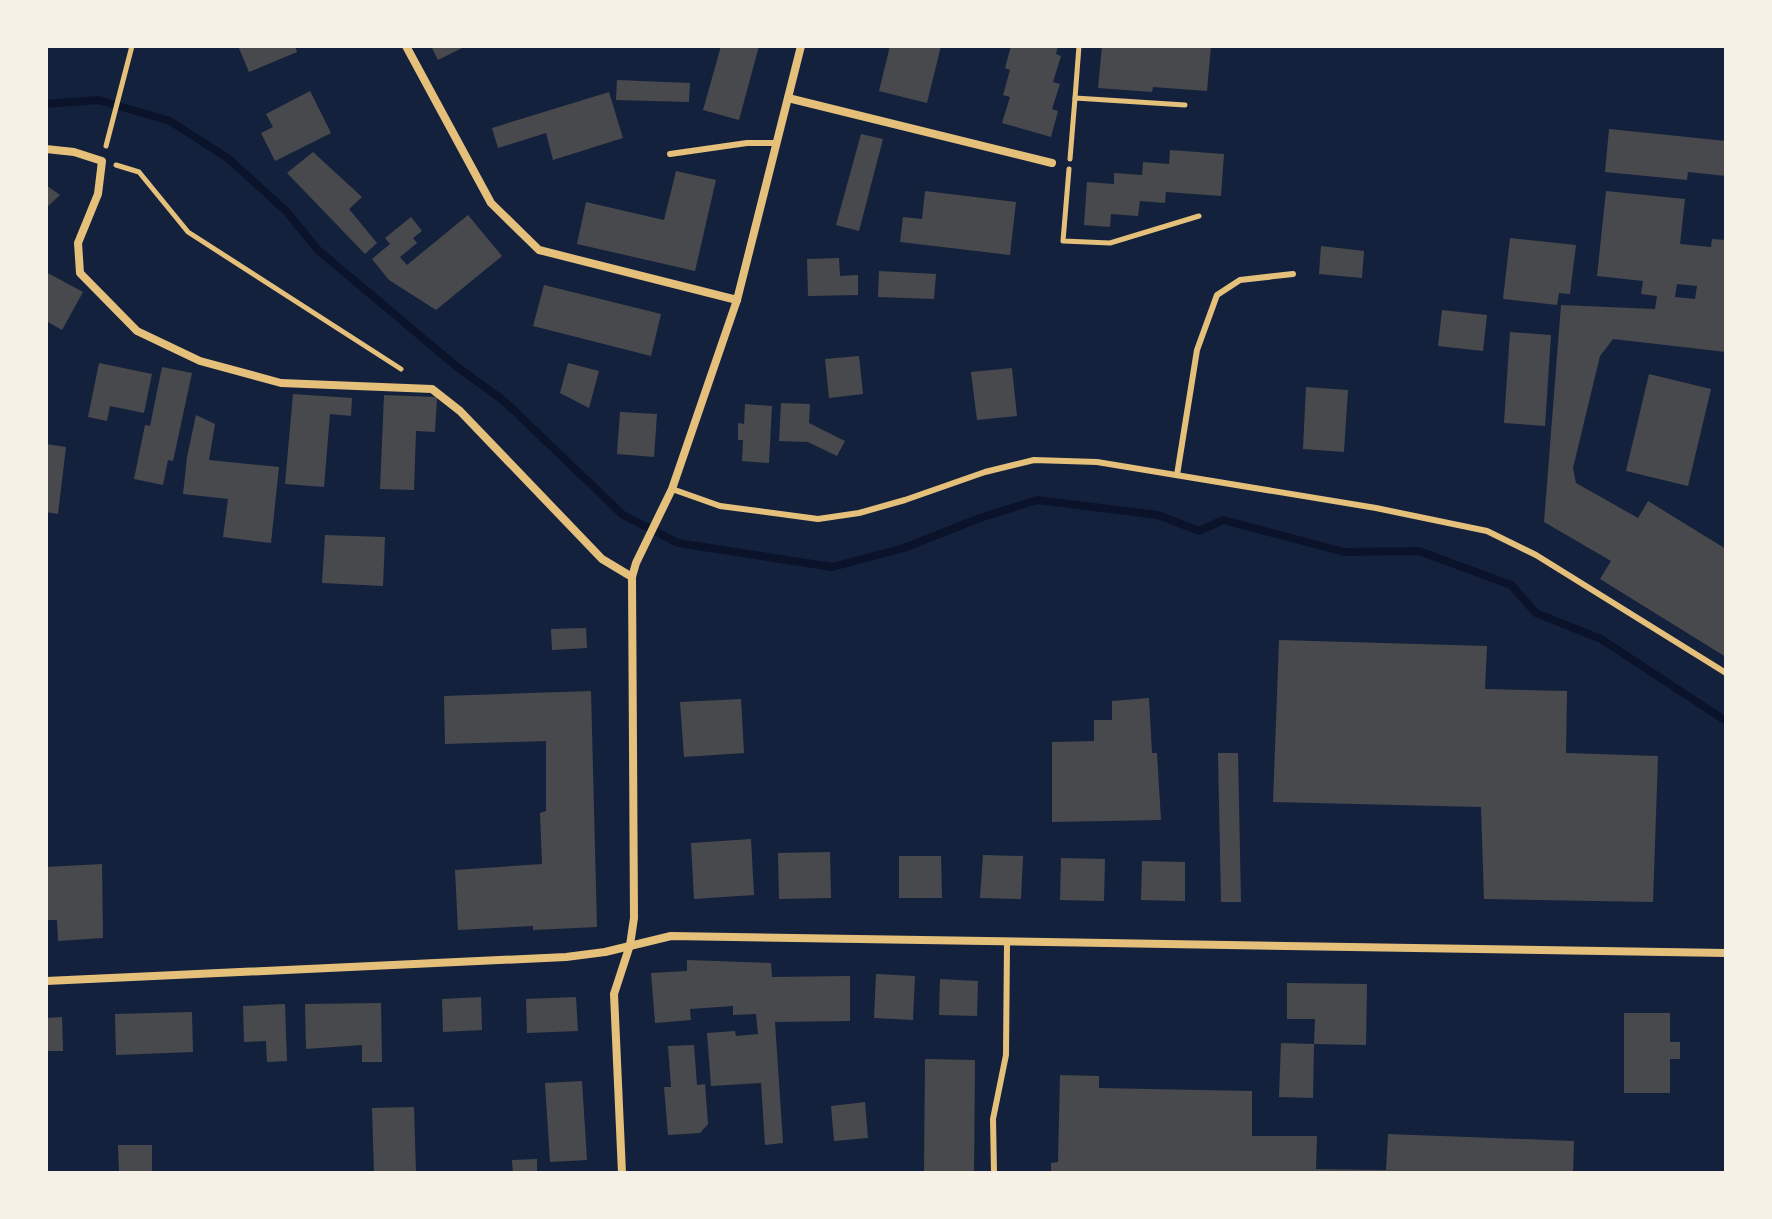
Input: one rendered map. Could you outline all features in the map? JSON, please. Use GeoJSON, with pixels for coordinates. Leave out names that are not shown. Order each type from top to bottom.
{"type":"FeatureCollection","features":[{"type":"Feature","properties":{"kind":"street"},"geometry":{"type":"LineString","coordinates":[[406,46],[491,203],[539,250],[737,300]]}},
{"type":"Feature","properties":{"kind":"street"},"geometry":{"type":"LineString","coordinates":[[622,1173],[614,994],[630,945],[634,918],[632,577],[672,489],[737,300],[801,46]]}},
{"type":"Feature","properties":{"kind":"street"},"geometry":{"type":"LineString","coordinates":[[788,98],[1052,163]]}},
{"type":"Feature","properties":{"kind":"street"},"geometry":{"type":"LineString","coordinates":[[46,149],[74,152],[102,161],[98,194],[78,243],[80,273],[137,331],[200,361],[281,383],[432,389],[460,411],[602,559],[632,577]]}},
{"type":"Feature","properties":{"kind":"street"},"geometry":{"type":"LineString","coordinates":[[46,981],[566,957],[605,952],[671,936],[1726,953]]}},
{"type":"Feature","properties":{"kind":"lane"},"geometry":{"type":"LineString","coordinates":[[670,154],[720,146],[777,143]]}},
{"type":"Feature","properties":{"kind":"lane"},"geometry":{"type":"LineString","coordinates":[[1177,475],[1197,350],[1217,295],[1240,280],[1293,274]]}},
{"type":"Feature","properties":{"kind":"lane"},"geometry":{"type":"LineString","coordinates":[[672,489],[720,506],[818,519],[859,513],[985,472],[1034,460],[1097,462],[1376,508],[1487,531],[1536,555],[1726,673]]}},
{"type":"Feature","properties":{"kind":"lane"},"geometry":{"type":"LineString","coordinates":[[994,1173],[993,1119],[1006,1055],[1007,943]]}},
{"type":"Feature","properties":{"kind":"path"},"geometry":{"type":"LineString","coordinates":[[1079,46],[1063,241],[1110,243],[1199,216]]}},
{"type":"Feature","properties":{"kind":"path"},"geometry":{"type":"LineString","coordinates":[[109,137],[130,47]]}},
{"type":"Feature","properties":{"kind":"path"},"geometry":{"type":"LineString","coordinates":[[1075,98],[1185,105]]}},
{"type":"Feature","properties":{"kind":"path"},"geometry":{"type":"LineString","coordinates":[[102,161],[139,172],[188,232],[432,389]]}},
{"type":"Feature","properties":{"kind":"building"},"geometry":{"type":"Polygon","coordinates":[[[238,46],[295,46],[297,52],[249,72],[238,46]]]}},
{"type":"Feature","properties":{"kind":"building"},"geometry":{"type":"Polygon","coordinates":[[[431,46],[466,46],[438,60],[431,46]]]}},
{"type":"Feature","properties":{"kind":"building"},"geometry":{"type":"Polygon","coordinates":[[[721,46],[759,46],[739,120],[703,110],[721,46]]]}},
{"type":"Feature","properties":{"kind":"building"},"geometry":{"type":"Polygon","coordinates":[[[890,46],[941,46],[927,103],[879,91],[890,46]]]}},
{"type":"Feature","properties":{"kind":"building"},"geometry":{"type":"Polygon","coordinates":[[[1011,46],[1058,46],[1056,54],[1061,56],[1053,82],[1060,84],[1052,109],[1058,111],[1051,137],[1002,123],[1010,97],[1003,95],[1010,70],[1005,68],[1011,46]]]}},
{"type":"Feature","properties":{"kind":"building"},"geometry":{"type":"Polygon","coordinates":[[[1102,46],[1211,46],[1207,91],[1153,87],[1152,92],[1098,88],[1102,46]]]}},
{"type":"Feature","properties":{"kind":"building"},"geometry":{"type":"Polygon","coordinates":[[[617,80],[690,83],[689,102],[616,100],[617,80]]]}},
{"type":"Feature","properties":{"kind":"building"},"geometry":{"type":"Polygon","coordinates":[[[310,91],[331,133],[275,161],[261,133],[273,127],[266,114],[310,91]]]}},
{"type":"Feature","properties":{"kind":"building"},"geometry":{"type":"Polygon","coordinates":[[[609,92],[623,138],[553,160],[546,133],[498,148],[492,128],[609,92]]]}},
{"type":"Feature","properties":{"kind":"building"},"geometry":{"type":"Polygon","coordinates":[[[1609,129],[1726,141],[1726,176],[1688,172],[1687,180],[1605,172],[1609,129]]]}},
{"type":"Feature","properties":{"kind":"building"},"geometry":{"type":"Polygon","coordinates":[[[861,134],[883,139],[859,231],[836,225],[861,134]]]}},
{"type":"Feature","properties":{"kind":"building"},"geometry":{"type":"Polygon","coordinates":[[[1170,150],[1224,154],[1221,196],[1166,192],[1165,203],[1140,201],[1138,216],[1111,214],[1110,227],[1084,225],[1087,182],[1114,184],[1114,173],[1142,175],[1143,162],[1169,164],[1170,150]]]}},
{"type":"Feature","properties":{"kind":"building"},"geometry":{"type":"Polygon","coordinates":[[[313,152],[362,197],[349,209],[377,243],[365,254],[287,173],[313,152]]]}},
{"type":"Feature","properties":{"kind":"building"},"geometry":{"type":"Polygon","coordinates":[[[676,171],[716,180],[695,271],[577,244],[586,202],[664,220],[676,171]]]}},
{"type":"Feature","properties":{"kind":"building"},"geometry":{"type":"Polygon","coordinates":[[[46,185],[60,195],[46,208],[46,185]]]}},
{"type":"Feature","properties":{"kind":"building"},"geometry":{"type":"Polygon","coordinates":[[[925,191],[1016,202],[1010,255],[900,242],[903,217],[922,219],[925,191]]]}},
{"type":"Feature","properties":{"kind":"building"},"geometry":{"type":"Polygon","coordinates":[[[1606,191],[1685,199],[1680,244],[1711,247],[1712,239],[1726,240],[1726,352],[1613,339],[1600,356],[1573,468],[1576,483],[1638,518],[1648,501],[1726,549],[1726,657],[1600,579],[1611,561],[1544,522],[1561,305],[1655,309],[1657,296],[1641,294],[1643,281],[1597,276],[1606,191]],[[1677,284],[1675,297],[1695,299],[1697,286],[1677,284]]]}},
{"type":"Feature","properties":{"kind":"building"},"geometry":{"type":"Polygon","coordinates":[[[468,215],[502,256],[436,310],[389,280],[372,259],[390,244],[385,238],[411,217],[422,231],[413,238],[417,243],[400,257],[407,265],[468,215]]]}},
{"type":"Feature","properties":{"kind":"building"},"geometry":{"type":"Polygon","coordinates":[[[1510,238],[1576,245],[1570,294],[1559,293],[1557,305],[1503,299],[1510,238]]]}},
{"type":"Feature","properties":{"kind":"building"},"geometry":{"type":"Polygon","coordinates":[[[1321,246],[1364,251],[1362,278],[1319,274],[1321,246]]]}},
{"type":"Feature","properties":{"kind":"building"},"geometry":{"type":"Polygon","coordinates":[[[839,258],[840,276],[858,275],[858,295],[808,296],[807,259],[839,258]]]}},
{"type":"Feature","properties":{"kind":"building"},"geometry":{"type":"Polygon","coordinates":[[[879,271],[936,274],[934,299],[878,297],[879,271]]]}},
{"type":"Feature","properties":{"kind":"building"},"geometry":{"type":"Polygon","coordinates":[[[46,272],[83,292],[62,330],[46,321],[46,272]]]}},
{"type":"Feature","properties":{"kind":"building"},"geometry":{"type":"Polygon","coordinates":[[[544,285],[661,314],[651,356],[533,326],[544,285]]]}},
{"type":"Feature","properties":{"kind":"building"},"geometry":{"type":"Polygon","coordinates":[[[1442,310],[1487,315],[1483,351],[1438,346],[1442,310]]]}},
{"type":"Feature","properties":{"kind":"building"},"geometry":{"type":"Polygon","coordinates":[[[1510,332],[1551,335],[1545,426],[1504,423],[1510,332]]]}},
{"type":"Feature","properties":{"kind":"building"},"geometry":{"type":"Polygon","coordinates":[[[859,356],[863,394],[829,398],[825,359],[859,356]]]}},
{"type":"Feature","properties":{"kind":"building"},"geometry":{"type":"Polygon","coordinates":[[[99,363],[152,374],[144,413],[110,406],[107,421],[88,417],[99,363]]]}},
{"type":"Feature","properties":{"kind":"building"},"geometry":{"type":"Polygon","coordinates":[[[568,363],[599,371],[589,408],[560,393],[568,363]]]}},
{"type":"Feature","properties":{"kind":"building"},"geometry":{"type":"Polygon","coordinates":[[[162,367],[192,373],[173,461],[168,460],[163,485],[134,479],[145,425],[150,426],[162,367]]]}},
{"type":"Feature","properties":{"kind":"building"},"geometry":{"type":"Polygon","coordinates":[[[1012,368],[1017,416],[977,420],[971,372],[1012,368]]]}},
{"type":"Feature","properties":{"kind":"building"},"geometry":{"type":"Polygon","coordinates":[[[1649,374],[1711,389],[1688,486],[1626,471],[1649,374]]]}},
{"type":"Feature","properties":{"kind":"building"},"geometry":{"type":"Polygon","coordinates":[[[1306,387],[1348,390],[1344,452],[1303,449],[1306,387]]]}},
{"type":"Feature","properties":{"kind":"building"},"geometry":{"type":"Polygon","coordinates":[[[293,394],[352,398],[351,416],[330,414],[324,487],[285,484],[293,394]]]}},
{"type":"Feature","properties":{"kind":"building"},"geometry":{"type":"Polygon","coordinates":[[[384,395],[437,397],[435,432],[416,431],[414,490],[380,489],[384,395]]]}},
{"type":"Feature","properties":{"kind":"building"},"geometry":{"type":"Polygon","coordinates":[[[781,403],[810,404],[809,423],[845,441],[837,456],[808,442],[779,441],[781,403]]]}},
{"type":"Feature","properties":{"kind":"building"},"geometry":{"type":"Polygon","coordinates":[[[745,404],[772,406],[769,463],[742,461],[743,440],[738,440],[738,423],[744,424],[745,404]]]}},
{"type":"Feature","properties":{"kind":"building"},"geometry":{"type":"Polygon","coordinates":[[[620,412],[657,414],[654,457],[617,454],[620,412]]]}},
{"type":"Feature","properties":{"kind":"building"},"geometry":{"type":"Polygon","coordinates":[[[196,415],[215,424],[209,460],[279,467],[271,543],[223,537],[228,499],[183,494],[196,415]]]}},
{"type":"Feature","properties":{"kind":"building"},"geometry":{"type":"Polygon","coordinates":[[[46,444],[66,447],[58,514],[46,512],[46,444]]]}},
{"type":"Feature","properties":{"kind":"building"},"geometry":{"type":"Polygon","coordinates":[[[325,535],[385,537],[383,586],[322,583],[325,535]]]}},
{"type":"Feature","properties":{"kind":"building"},"geometry":{"type":"Polygon","coordinates":[[[586,628],[587,648],[552,650],[551,629],[586,628]]]}},
{"type":"Feature","properties":{"kind":"building"},"geometry":{"type":"Polygon","coordinates":[[[1279,640],[1487,646],[1485,689],[1567,691],[1566,753],[1658,756],[1653,902],[1484,899],[1481,807],[1273,802],[1279,640]]]}},
{"type":"Feature","properties":{"kind":"building"},"geometry":{"type":"Polygon","coordinates":[[[591,691],[597,927],[458,930],[455,870],[542,864],[540,813],[546,811],[546,741],[445,744],[444,696],[591,691]]]}},
{"type":"Feature","properties":{"kind":"building"},"geometry":{"type":"Polygon","coordinates":[[[1149,698],[1152,753],[1157,753],[1161,820],[1052,822],[1052,742],[1094,741],[1094,720],[1112,720],[1112,701],[1149,698]]]}},
{"type":"Feature","properties":{"kind":"building"},"geometry":{"type":"Polygon","coordinates":[[[741,699],[744,753],[684,757],[680,702],[741,699]]]}},
{"type":"Feature","properties":{"kind":"building"},"geometry":{"type":"Polygon","coordinates":[[[1218,753],[1238,753],[1241,902],[1221,902],[1218,753]]]}},
{"type":"Feature","properties":{"kind":"building"},"geometry":{"type":"Polygon","coordinates":[[[751,839],[754,895],[694,899],[691,843],[751,839]]]}},
{"type":"Feature","properties":{"kind":"building"},"geometry":{"type":"Polygon","coordinates":[[[830,852],[831,898],[779,899],[778,853],[830,852]]]}},
{"type":"Feature","properties":{"kind":"building"},"geometry":{"type":"Polygon","coordinates":[[[983,855],[1023,856],[1021,899],[980,898],[983,855]]]}},
{"type":"Feature","properties":{"kind":"building"},"geometry":{"type":"Polygon","coordinates":[[[899,856],[941,856],[942,898],[899,898],[899,856]]]}},
{"type":"Feature","properties":{"kind":"building"},"geometry":{"type":"Polygon","coordinates":[[[1061,858],[1105,859],[1104,901],[1060,900],[1061,858]]]}},
{"type":"Feature","properties":{"kind":"building"},"geometry":{"type":"Polygon","coordinates":[[[1142,861],[1185,862],[1185,901],[1141,900],[1142,861]]]}},
{"type":"Feature","properties":{"kind":"building"},"geometry":{"type":"Polygon","coordinates":[[[102,864],[103,938],[58,941],[57,920],[46,920],[46,867],[102,864]]]}},
{"type":"Feature","properties":{"kind":"building"},"geometry":{"type":"Polygon","coordinates":[[[687,960],[771,963],[772,977],[850,976],[850,1021],[775,1022],[783,1143],[765,1145],[761,1083],[711,1086],[707,1033],[735,1031],[736,1036],[758,1034],[756,1014],[733,1015],[733,1006],[690,1009],[691,1020],[655,1023],[651,973],[687,971],[687,960]]]}},
{"type":"Feature","properties":{"kind":"building"},"geometry":{"type":"Polygon","coordinates":[[[876,974],[915,976],[913,1020],[874,1018],[876,974]]]}},
{"type":"Feature","properties":{"kind":"building"},"geometry":{"type":"Polygon","coordinates":[[[940,979],[978,981],[977,1016],[939,1015],[940,979]]]}},
{"type":"Feature","properties":{"kind":"building"},"geometry":{"type":"Polygon","coordinates":[[[1287,983],[1367,984],[1366,1045],[1314,1044],[1315,1019],[1287,1019],[1287,983]]]}},
{"type":"Feature","properties":{"kind":"building"},"geometry":{"type":"Polygon","coordinates":[[[481,997],[482,1030],[443,1032],[442,999],[481,997]]]}},
{"type":"Feature","properties":{"kind":"building"},"geometry":{"type":"Polygon","coordinates":[[[576,997],[578,1031],[527,1033],[526,999],[576,997]]]}},
{"type":"Feature","properties":{"kind":"building"},"geometry":{"type":"Polygon","coordinates":[[[381,1003],[382,1062],[362,1062],[362,1045],[306,1049],[305,1004],[381,1003]]]}},
{"type":"Feature","properties":{"kind":"building"},"geometry":{"type":"Polygon","coordinates":[[[285,1004],[287,1061],[267,1062],[266,1041],[244,1042],[243,1006],[285,1004]]]}},
{"type":"Feature","properties":{"kind":"building"},"geometry":{"type":"Polygon","coordinates":[[[192,1012],[193,1052],[116,1055],[115,1014],[192,1012]]]}},
{"type":"Feature","properties":{"kind":"building"},"geometry":{"type":"Polygon","coordinates":[[[1624,1013],[1670,1013],[1670,1042],[1680,1042],[1680,1059],[1670,1059],[1670,1093],[1624,1093],[1624,1013]]]}},
{"type":"Feature","properties":{"kind":"building"},"geometry":{"type":"Polygon","coordinates":[[[62,1017],[63,1051],[46,1051],[46,1018],[62,1017]]]}},
{"type":"Feature","properties":{"kind":"building"},"geometry":{"type":"Polygon","coordinates":[[[1281,1043],[1314,1044],[1313,1098],[1279,1097],[1281,1043]]]}},
{"type":"Feature","properties":{"kind":"building"},"geometry":{"type":"Polygon","coordinates":[[[694,1045],[697,1085],[705,1084],[708,1124],[700,1133],[668,1135],[664,1087],[671,1087],[668,1046],[694,1045]]]}},
{"type":"Feature","properties":{"kind":"building"},"geometry":{"type":"Polygon","coordinates":[[[925,1059],[975,1060],[974,1173],[924,1173],[925,1059]]]}},
{"type":"Feature","properties":{"kind":"building"},"geometry":{"type":"Polygon","coordinates":[[[1060,1075],[1099,1076],[1099,1088],[1252,1091],[1252,1136],[1317,1136],[1316,1169],[1386,1170],[1388,1134],[1574,1141],[1573,1173],[1051,1173],[1051,1163],[1058,1162],[1060,1075]]]}},
{"type":"Feature","properties":{"kind":"building"},"geometry":{"type":"Polygon","coordinates":[[[582,1081],[587,1160],[550,1162],[545,1083],[582,1081]]]}},
{"type":"Feature","properties":{"kind":"building"},"geometry":{"type":"Polygon","coordinates":[[[865,1102],[868,1138],[834,1141],[831,1106],[865,1102]]]}},
{"type":"Feature","properties":{"kind":"building"},"geometry":{"type":"Polygon","coordinates":[[[414,1107],[416,1173],[374,1173],[372,1108],[414,1107]]]}},
{"type":"Feature","properties":{"kind":"building"},"geometry":{"type":"Polygon","coordinates":[[[118,1145],[152,1145],[152,1173],[119,1173],[118,1145]]]}},
{"type":"Feature","properties":{"kind":"building"},"geometry":{"type":"Polygon","coordinates":[[[537,1159],[537,1173],[513,1173],[512,1160],[537,1159]]]}},
{"type":"Feature","properties":{"kind":"waterway"},"geometry":{"type":"LineString","coordinates":[[46,104],[98,100],[170,121],[229,159],[287,212],[318,250],[456,366],[504,401],[623,515],[678,543],[832,567],[904,548],[980,518],[1037,500],[1158,515],[1199,531],[1223,520],[1344,552],[1419,551],[1511,585],[1536,613],[1601,639],[1726,721]]}}]}
